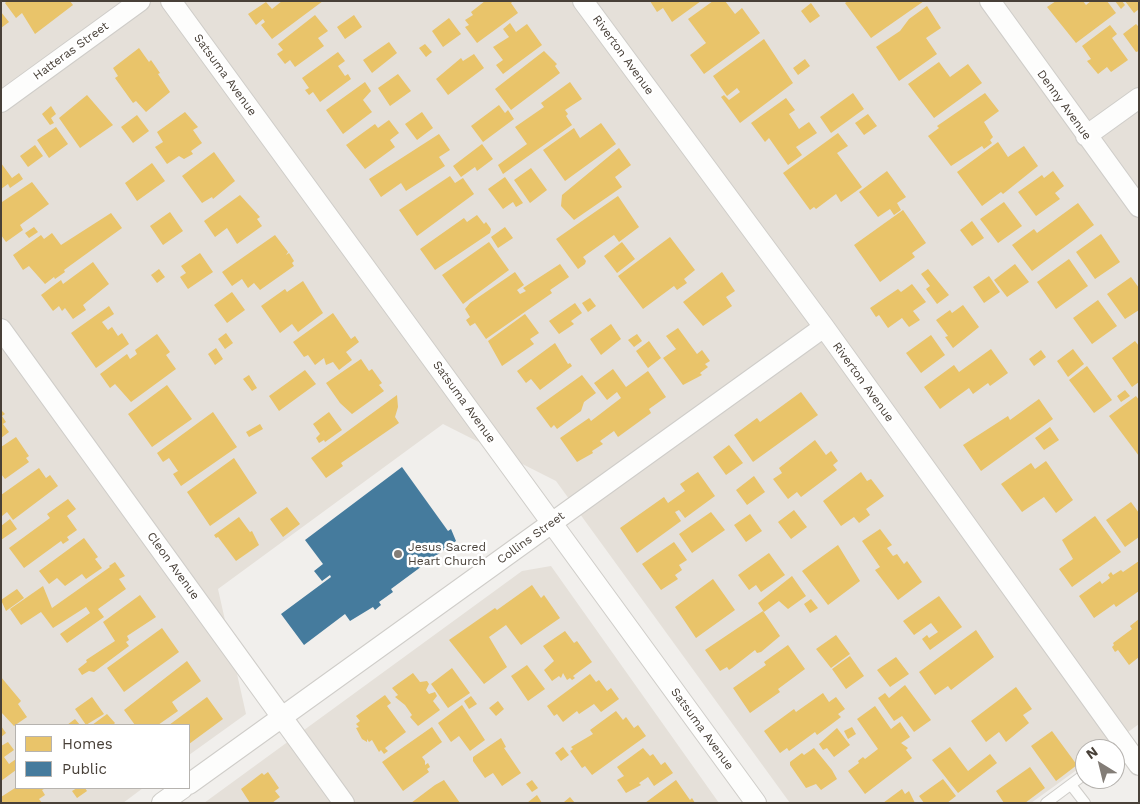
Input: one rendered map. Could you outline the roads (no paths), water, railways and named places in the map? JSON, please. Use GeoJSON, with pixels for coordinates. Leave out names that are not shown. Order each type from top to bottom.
{"type":"FeatureCollection","features":[{"type":"Feature","properties":{"kind":"street","name":"Hatteras Street"},"geometry":{"type":"LineString","coordinates":[[1,102],[140,1]]}},
{"type":"Feature","properties":{"kind":"street","name":"Satsuma Avenue"},"geometry":{"type":"LineString","coordinates":[[171,1],[756,803]]}},
{"type":"Feature","properties":{"kind":"street","name":"Riverton Avenue"},"geometry":{"type":"LineString","coordinates":[[583,1],[824,327],[1113,739]]}},
{"type":"Feature","properties":{"kind":"street","name":"Denny Avenue"},"geometry":{"type":"LineString","coordinates":[[990,1],[1139,207]]}},
{"type":"Feature","properties":{"kind":"street"},"geometry":{"type":"LineString","coordinates":[[1086,136],[1139,98]]}},
{"type":"Feature","properties":{"kind":"street","name":"Collins Street"},"geometry":{"type":"LineString","coordinates":[[190,783],[824,327]]}},
{"type":"Feature","properties":{"kind":"street","name":"Cleon Avenue"},"geometry":{"type":"LineString","coordinates":[[1,330],[344,803]]}},
{"type":"Feature","properties":{"kind":"street","name":"Riverton Avenue"},"geometry":{"type":"LineString","coordinates":[[1125,753],[1139,765]]}},
{"type":"Feature","properties":{"kind":"street"},"geometry":{"type":"LineString","coordinates":[[162,803],[182,789]]}},
{"type":"Feature","properties":{"kind":"lane"},"geometry":{"type":"LineString","coordinates":[[1046,803],[1075,782]]}},
{"type":"Feature","properties":{"kind":"lane"},"geometry":{"type":"LineString","coordinates":[[1071,785],[1085,803]]}},
{"type":"Feature","properties":{"kind":"place","name":"Jesus Sacred Heart Church"},"geometry":{"type":"Point","coordinates":[398,554]}}]}
